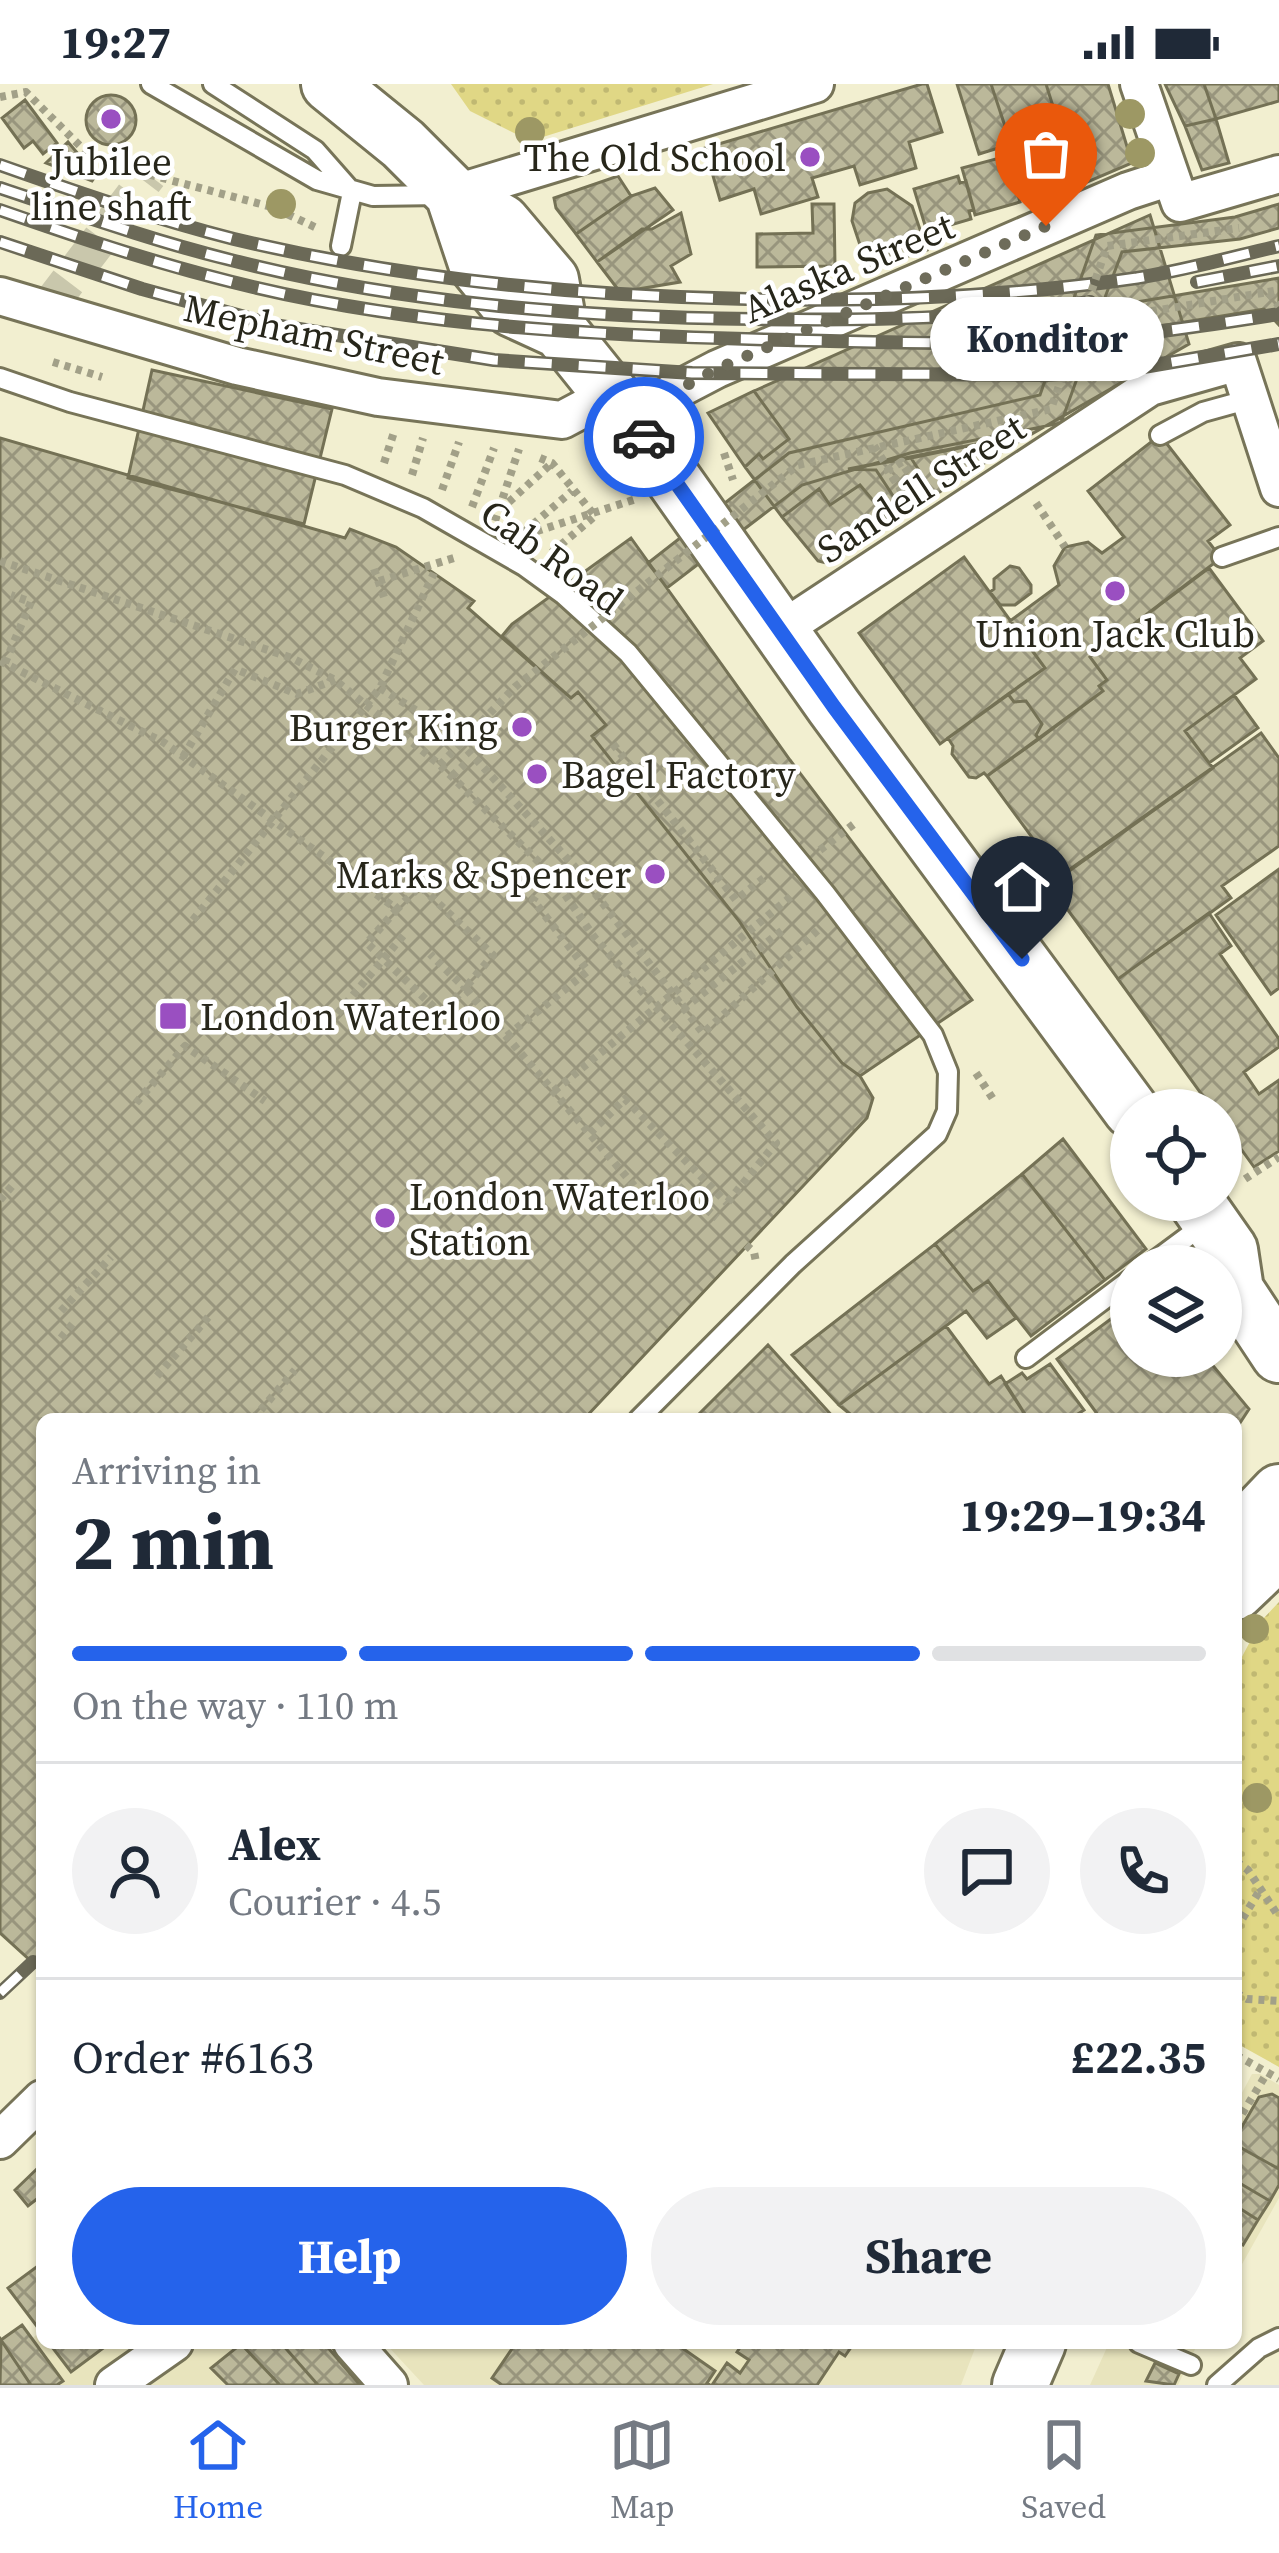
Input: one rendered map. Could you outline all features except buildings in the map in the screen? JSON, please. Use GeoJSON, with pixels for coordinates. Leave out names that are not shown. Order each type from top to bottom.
{"type":"FeatureCollection","features":[{"type":"Feature","properties":{"kind":"main road"},"geometry":{"type":"LineString","coordinates":[[329,84],[404,144],[453,194],[477,266],[512,309],[560,331],[622,408],[1117,1089]]}},
{"type":"Feature","properties":{"kind":"main road"},"geometry":{"type":"LineString","coordinates":[[1212,1223],[1279,1285]]}},
{"type":"Feature","properties":{"kind":"main road"},"geometry":{"type":"LineString","coordinates":[[1212,1223],[1236,1290],[1279,1355]]}},
{"type":"Feature","properties":{"kind":"main road"},"geometry":{"type":"LineString","coordinates":[[1242,1531],[1279,1492]]}},
{"type":"Feature","properties":{"kind":"main road"},"geometry":{"type":"LineString","coordinates":[[1242,1586],[1279,1551]]}},
{"type":"Feature","properties":{"kind":"main road"},"geometry":{"type":"LineString","coordinates":[[1020,2385],[1035,2349]]}},
{"type":"Feature","properties":{"kind":"street"},"geometry":{"type":"LineString","coordinates":[[453,194],[815,84]]}},
{"type":"Feature","properties":{"kind":"street"},"geometry":{"type":"LineString","coordinates":[[1139,84],[1175,190]]}},
{"type":"Feature","properties":{"kind":"street","name":"Alaska Street"},"geometry":{"type":"LineString","coordinates":[[622,408],[674,392],[1127,191],[1175,190],[1279,174]]}},
{"type":"Feature","properties":{"kind":"street","name":"Mepham Street"},"geometry":{"type":"LineString","coordinates":[[0,296],[237,366],[378,397],[562,420],[622,408]]}},
{"type":"Feature","properties":{"kind":"street","name":"Sandell Street"},"geometry":{"type":"LineString","coordinates":[[781,630],[1150,387],[1234,353],[1250,398]]}},
{"type":"Feature","properties":{"kind":"street"},"geometry":{"type":"LineString","coordinates":[[1250,398],[1277,476]]}},
{"type":"Feature","properties":{"kind":"street"},"geometry":{"type":"LineString","coordinates":[[0,2140],[36,2105]]}},
{"type":"Feature","properties":{"kind":"street"},"geometry":{"type":"LineString","coordinates":[[118,2384],[166,2349]]}},
{"type":"Feature","properties":{"kind":"street"},"geometry":{"type":"LineString","coordinates":[[357,2349],[388,2385]]}},
{"type":"Feature","properties":{"kind":"lane"},"geometry":{"type":"LineString","coordinates":[[151,84],[317,180],[352,192],[395,198],[453,194]]}},
{"type":"Feature","properties":{"kind":"lane"},"geometry":{"type":"LineString","coordinates":[[213,84],[316,150],[352,192]]}},
{"type":"Feature","properties":{"kind":"lane"},"geometry":{"type":"LineString","coordinates":[[341,246],[352,192]]}},
{"type":"Feature","properties":{"kind":"lane","name":"Cab Road"},"geometry":{"type":"LineString","coordinates":[[0,378],[70,402],[311,464],[404,499],[564,595],[628,653],[825,893],[933,1035],[947,1072],[947,1111],[937,1134],[794,1264],[645,1413]]}},
{"type":"Feature","properties":{"kind":"lane"},"geometry":{"type":"LineString","coordinates":[[1160,435],[1203,412],[1250,398]]}},
{"type":"Feature","properties":{"kind":"lane"},"geometry":{"type":"LineString","coordinates":[[1222,557],[1279,537]]}},
{"type":"Feature","properties":{"kind":"lane"},"geometry":{"type":"LineString","coordinates":[[1179,1245],[1212,1223]]}},
{"type":"Feature","properties":{"kind":"lane"},"geometry":{"type":"LineString","coordinates":[[1026,1358],[1110,1295]]}},
{"type":"Feature","properties":{"kind":"lane"},"geometry":{"type":"LineString","coordinates":[[1217,2385],[1259,2348],[1279,2338]]}},
{"type":"Feature","properties":{"kind":"lane"},"geometry":{"type":"LineString","coordinates":[[1153,2349],[1191,2366]]}},
{"type":"Feature","properties":{"kind":"path"},"geometry":{"type":"LineString","coordinates":[[0,97],[26,92],[94,160],[272,207],[323,231]]}},
{"type":"Feature","properties":{"kind":"path"},"geometry":{"type":"LineString","coordinates":[[440,765],[515,687],[798,465],[1051,409],[1107,246],[1239,228]]}},
{"type":"Feature","properties":{"kind":"path"},"geometry":{"type":"LineString","coordinates":[[1080,323],[1279,290]]}},
{"type":"Feature","properties":{"kind":"path"},"geometry":{"type":"LineString","coordinates":[[1268,292],[1279,306]]}},
{"type":"Feature","properties":{"kind":"path"},"geometry":{"type":"LineString","coordinates":[[378,427],[519,448],[552,463],[595,516],[531,572]]}},
{"type":"Feature","properties":{"kind":"path"},"geometry":{"type":"LineString","coordinates":[[404,499],[424,434]]}},
{"type":"Feature","properties":{"kind":"path"},"geometry":{"type":"LineString","coordinates":[[434,514],[460,440]]}},
{"type":"Feature","properties":{"kind":"path"},"geometry":{"type":"LineString","coordinates":[[462,530],[494,446]]}},
{"type":"Feature","properties":{"kind":"path"},"geometry":{"type":"LineString","coordinates":[[874,446],[911,505]]}},
{"type":"Feature","properties":{"kind":"path"},"geometry":{"type":"LineString","coordinates":[[493,549],[498,512],[519,448]]}},
{"type":"Feature","properties":{"kind":"path"},"geometry":{"type":"LineString","coordinates":[[724,453],[735,487]]}},
{"type":"Feature","properties":{"kind":"path"},"geometry":{"type":"LineString","coordinates":[[901,462],[925,497],[911,505],[888,471],[901,462]]}},
{"type":"Feature","properties":{"kind":"path"},"geometry":{"type":"LineString","coordinates":[[911,505],[887,470],[902,462],[914,482]]}},
{"type":"Feature","properties":{"kind":"path"},"geometry":{"type":"LineString","coordinates":[[498,512],[552,463]]}},
{"type":"Feature","properties":{"kind":"path"},"geometry":{"type":"LineString","coordinates":[[493,549],[572,491]]}},
{"type":"Feature","properties":{"kind":"path"},"geometry":{"type":"LineString","coordinates":[[1031,495],[1066,547]]}},
{"type":"Feature","properties":{"kind":"path"},"geometry":{"type":"LineString","coordinates":[[520,536],[599,511]]}},
{"type":"Feature","properties":{"kind":"path"},"geometry":{"type":"LineString","coordinates":[[379,581],[465,554]]}},
{"type":"Feature","properties":{"kind":"path"},"geometry":{"type":"LineString","coordinates":[[0,561],[292,658],[335,680],[440,765],[551,874],[594,937],[776,1143],[727,1202],[625,1099],[590,1133]]}},
{"type":"Feature","properties":{"kind":"path"},"geometry":{"type":"LineString","coordinates":[[374,569],[384,597]]}},
{"type":"Feature","properties":{"kind":"path"},"geometry":{"type":"LineString","coordinates":[[194,920],[380,688],[434,573]]}},
{"type":"Feature","properties":{"kind":"path"},"geometry":{"type":"LineString","coordinates":[[11,595],[31,602],[3,662],[163,742],[397,910]]}},
{"type":"Feature","properties":{"kind":"path"},"geometry":{"type":"LineString","coordinates":[[183,757],[235,669],[297,694],[335,680]]}},
{"type":"Feature","properties":{"kind":"path"},"geometry":{"type":"LineString","coordinates":[[380,688],[451,732],[574,866],[704,1033],[828,921]]}},
{"type":"Feature","properties":{"kind":"path"},"geometry":{"type":"LineString","coordinates":[[613,744],[736,900],[765,877]]}},
{"type":"Feature","properties":{"kind":"path"},"geometry":{"type":"LineString","coordinates":[[452,776],[465,764]]}},
{"type":"Feature","properties":{"kind":"path"},"geometry":{"type":"LineString","coordinates":[[805,862],[854,824]]}},
{"type":"Feature","properties":{"kind":"path"},"geometry":{"type":"LineString","coordinates":[[507,1036],[588,971],[533,900],[551,874]]}},
{"type":"Feature","properties":{"kind":"path"},"geometry":{"type":"LineString","coordinates":[[420,886],[493,955],[441,1014],[367,943],[397,910],[420,886]]}},
{"type":"Feature","properties":{"kind":"path"},"geometry":{"type":"LineString","coordinates":[[554,1091],[798,890]]}},
{"type":"Feature","properties":{"kind":"path"},"geometry":{"type":"LineString","coordinates":[[683,1009],[784,928]]}},
{"type":"Feature","properties":{"kind":"path"},"geometry":{"type":"LineString","coordinates":[[322,1032],[407,931]]}},
{"type":"Feature","properties":{"kind":"path"},"geometry":{"type":"LineString","coordinates":[[430,954],[465,988],[654,1209],[677,1185],[717,1218]]}},
{"type":"Feature","properties":{"kind":"path"},"geometry":{"type":"LineString","coordinates":[[136,1103],[185,1046],[265,1101]]}},
{"type":"Feature","properties":{"kind":"path"},"geometry":{"type":"LineString","coordinates":[[1245,1179],[1279,1157]]}},
{"type":"Feature","properties":{"kind":"path"},"geometry":{"type":"LineString","coordinates":[[0,1200],[12,1186]]}},
{"type":"Feature","properties":{"kind":"path"},"geometry":{"type":"LineString","coordinates":[[61,1311],[111,1257]]}},
{"type":"Feature","properties":{"kind":"path"},"geometry":{"type":"LineString","coordinates":[[157,1376],[211,1314]]}},
{"type":"Feature","properties":{"kind":"path"},"geometry":{"type":"LineString","coordinates":[[61,1338],[75,1321]]}},
{"type":"Feature","properties":{"kind":"path"},"geometry":{"type":"LineString","coordinates":[[258,1413],[295,1370]]}},
{"type":"Feature","properties":{"kind":"path"},"geometry":{"type":"LineString","coordinates":[[1242,1866],[1279,1917]]}},
{"type":"Feature","properties":{"kind":"path"},"geometry":{"type":"LineString","coordinates":[[1242,1919],[1260,1890]]}},
{"type":"Feature","properties":{"kind":"path"},"geometry":{"type":"LineString","coordinates":[[1242,1996],[1279,2001]]}},
{"type":"Feature","properties":{"kind":"path"},"geometry":{"type":"LineString","coordinates":[[1242,2058],[1279,2079]]}},
{"type":"Feature","properties":{"kind":"path"},"geometry":{"type":"LineString","coordinates":[[1242,2114],[1267,2073]]}},
{"type":"Feature","properties":{"kind":"shaded area"},"geometry":{"type":"Polygon","coordinates":[[[451,84],[713,84],[530,141],[470,111],[451,84]]]}},
{"type":"Feature","properties":{"kind":"shaded area"},"geometry":{"type":"Polygon","coordinates":[[[1279,1602],[1279,2067],[1242,2046],[1242,1657],[1261,1621],[1279,1602]]]}},
{"type":"Feature","properties":{"kind":"shaded area"},"geometry":{"type":"Polygon","coordinates":[[[1252,2074],[1279,2085],[1279,2198],[1242,2264],[1242,2093],[1252,2074]]]}},
{"type":"Feature","properties":{"kind":"shaded area"},"geometry":{"type":"Polygon","coordinates":[[[36,2335],[36,2349],[330,2349],[344,2366],[322,2385],[0,2385],[0,2366],[36,2335]]]}},
{"type":"Feature","properties":{"kind":"shaded area"},"geometry":{"type":"Polygon","coordinates":[[[391,2349],[975,2349],[961,2385],[424,2385],[391,2349]]]}},
{"type":"Feature","properties":{"kind":"shaded area"},"geometry":{"type":"Polygon","coordinates":[[[1106,2349],[1195,2349],[1178,2385],[1090,2385],[1106,2349]]]}},
{"type":"Feature","properties":{"kind":"tunnel"},"geometry":{"type":"LineString","coordinates":[[46,310],[149,175]]}},
{"type":"Feature","properties":{"kind":"railway"},"geometry":{"type":"LineString","coordinates":[[0,165],[175,223],[297,253],[425,275],[618,294],[796,300],[991,294],[1137,278],[1279,246]]}},
{"type":"Feature","properties":{"kind":"railway"},"geometry":{"type":"LineString","coordinates":[[0,188],[227,259],[356,287],[488,305],[687,318],[838,320],[964,315],[1090,302]]}},
{"type":"Feature","properties":{"kind":"railway"},"geometry":{"type":"LineString","coordinates":[[0,210],[125,252],[253,287],[386,312],[519,327],[721,338],[986,343],[1109,337],[1279,314]]}},
{"type":"Feature","properties":{"kind":"railway"},"geometry":{"type":"LineString","coordinates":[[0,242],[142,289],[274,325],[494,360],[692,373],[1045,375],[1120,371],[1279,344]]}},
{"type":"Feature","properties":{"kind":"railway"},"geometry":{"type":"LineString","coordinates":[[1197,282],[1279,266]]}},
{"type":"Feature","properties":{"kind":"railway"},"geometry":{"type":"LineString","coordinates":[[0,1993],[33,1962]]}},
{"type":"Feature","properties":{"kind":"way so far"},"geometry":{"type":"LineString","coordinates":[[644,437],[633,422],[695,380],[1046,226]]}},
{"type":"Feature","properties":{"kind":"place","name":"Jubilee line shaft"},"geometry":{"type":"Point","coordinates":[111,119]}},
{"type":"Feature","properties":{"kind":"place","name":"The Old School"},"geometry":{"type":"Point","coordinates":[810,157]}},
{"type":"Feature","properties":{"kind":"place","name":"Konditor"},"geometry":{"type":"Point","coordinates":[1046,226]}},
{"type":"Feature","properties":{"kind":"place","name":"Union Jack Club"},"geometry":{"type":"Point","coordinates":[1115,591]}},
{"type":"Feature","properties":{"kind":"place","name":"Burger King"},"geometry":{"type":"Point","coordinates":[522,727]}},
{"type":"Feature","properties":{"kind":"place","name":"Bagel Factory"},"geometry":{"type":"Point","coordinates":[537,774]}},
{"type":"Feature","properties":{"kind":"place","name":"Marks & Spencer"},"geometry":{"type":"Point","coordinates":[655,874]}},
{"type":"Feature","properties":{"kind":"place","name":"London Waterloo"},"geometry":{"type":"Point","coordinates":[173,1016]}},
{"type":"Feature","properties":{"kind":"place","name":"London Waterloo Station"},"geometry":{"type":"Point","coordinates":[385,1218]}},
{"type":"Feature","properties":{"kind":"route"},"geometry":{"type":"LineString","coordinates":[[644,437],[834,707],[1022,959]]}}]}
